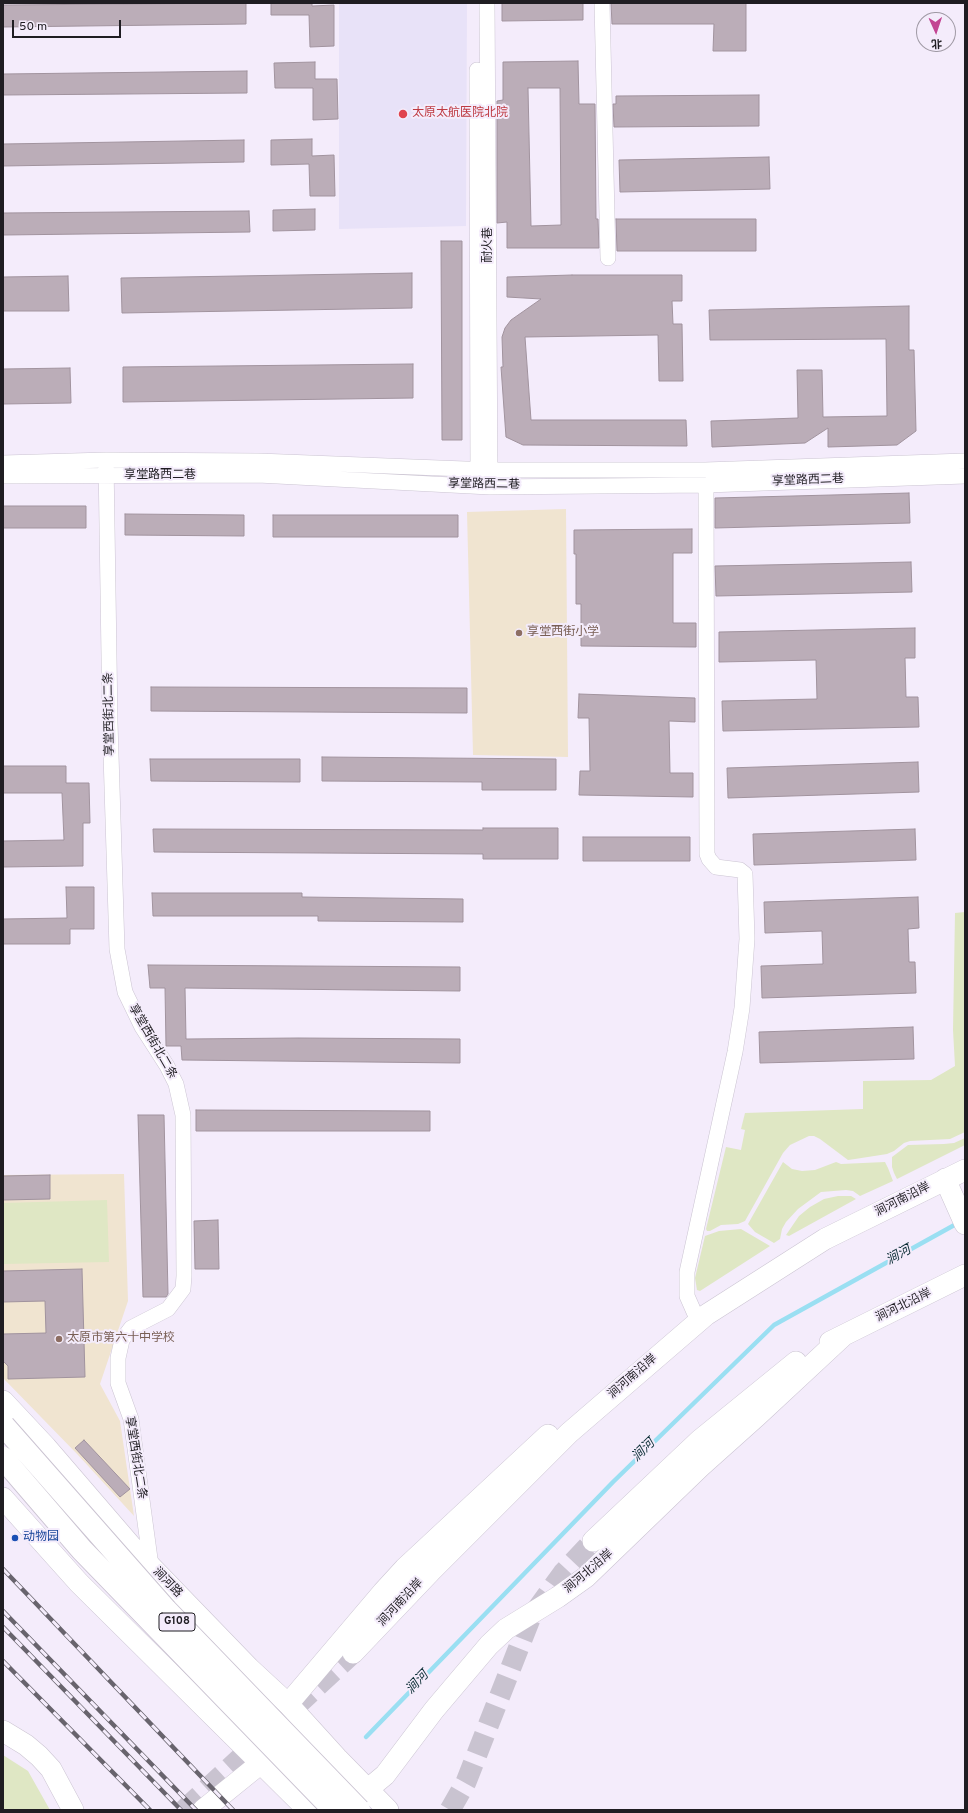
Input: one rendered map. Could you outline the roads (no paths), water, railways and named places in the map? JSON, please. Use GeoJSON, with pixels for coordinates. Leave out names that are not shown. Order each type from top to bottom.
{"type":"FeatureCollection","features":[{"type":"Feature","properties":{"kind":"main road","name":"涧河路"},"geometry":{"type":"LineString","coordinates":[[4,1426],[166,1610],[359,1810]]}},
{"type":"Feature","properties":{"kind":"main road","name":"G108"},"geometry":{"type":"LineString","coordinates":[[3,1458],[82,1550],[334,1810]]}},
{"type":"Feature","properties":{"kind":"street","name":"耐火巷"},"geometry":{"type":"LineString","coordinates":[[477,3],[484,470]]}},
{"type":"Feature","properties":{"kind":"street","name":"耐火巷"},"geometry":{"type":"LineString","coordinates":[[484,486],[487,3]]}},
{"type":"Feature","properties":{"kind":"street"},"geometry":{"type":"LineString","coordinates":[[602,3],[608,258]]}},
{"type":"Feature","properties":{"kind":"street","name":"享堂路西二巷"},"geometry":{"type":"LineString","coordinates":[[3,463],[106,460],[258,461],[484,470],[705,470],[965,461]]}},
{"type":"Feature","properties":{"kind":"street","name":"享堂西街北二条"},"geometry":{"type":"LineString","coordinates":[[106,460],[105,476],[111,780],[117,949],[125,992],[132,1010],[167,1066],[176,1084],[183,1115],[183,1289],[168,1309],[131,1328],[122,1340],[118,1358],[118,1383],[131,1418],[151,1566]]}},
{"type":"Feature","properties":{"kind":"street","name":"享堂路西二巷"},"geometry":{"type":"LineString","coordinates":[[3,476],[258,475],[484,486],[706,485],[965,476]]}},
{"type":"Feature","properties":{"kind":"street"},"geometry":{"type":"LineString","coordinates":[[698,1322],[687,1296],[687,1272],[735,1052],[742,1008],[747,939],[745,874],[740,870],[716,867],[709,859],[708,854],[706,485]]}},
{"type":"Feature","properties":{"kind":"street"},"geometry":{"type":"LineString","coordinates":[[957,1184],[965,1224]]}},
{"type":"Feature","properties":{"kind":"street","name":"涧河南沿岸"},"geometry":{"type":"LineString","coordinates":[[353,1653],[433,1569],[564,1438],[698,1322],[825,1239],[957,1184]]}},
{"type":"Feature","properties":{"kind":"street","name":"涧河北沿岸"},"geometry":{"type":"LineString","coordinates":[[593,1541],[700,1440],[807,1353],[965,1275]]}},
{"type":"Feature","properties":{"kind":"street","name":"涧河北沿岸"},"geometry":{"type":"LineString","coordinates":[[342,1810],[385,1775],[439,1703],[489,1645],[506,1629],[558,1597],[586,1577],[700,1467],[763,1411],[842,1336]]}},
{"type":"Feature","properties":{"kind":"street"},"geometry":{"type":"LineString","coordinates":[[288,1704],[383,1592],[416,1558],[550,1433],[639,1372]]}},
{"type":"Feature","properties":{"kind":"street","name":"涧河路"},"geometry":{"type":"LineString","coordinates":[[3,1401],[46,1447],[151,1566],[249,1668],[288,1704],[336,1758],[388,1810]]}},
{"type":"Feature","properties":{"kind":"street"},"geometry":{"type":"LineString","coordinates":[[3,1498],[79,1583],[261,1763],[295,1807],[336,1758]]}},
{"type":"Feature","properties":{"kind":"street"},"geometry":{"type":"LineString","coordinates":[[209,1711],[218,1715],[236,1714],[250,1703],[256,1685],[255,1678],[249,1668]]}},
{"type":"Feature","properties":{"kind":"street"},"geometry":{"type":"LineString","coordinates":[[3,1731],[26,1745],[40,1756],[51,1769],[73,1810]]}},
{"type":"Feature","properties":{"kind":"street"},"geometry":{"type":"LineString","coordinates":[[3,1744],[27,1759],[46,1782],[63,1810]]}},
{"type":"Feature","properties":{"kind":"street"},"geometry":{"type":"LineString","coordinates":[[203,1810],[261,1763]]}},
{"type":"Feature","properties":{"kind":"waterway","name":"涧河"},"geometry":{"type":"LineString","coordinates":[[366,1737],[613,1482],[774,1325],[958,1223]]}},
{"type":"Feature","properties":{"kind":"tunnel"},"geometry":{"type":"LineString","coordinates":[[450,1810],[466,1782],[530,1619],[563,1573],[593,1541]]}},
{"type":"Feature","properties":{"kind":"tunnel"},"geometry":{"type":"LineString","coordinates":[[295,1707],[353,1653]]}},
{"type":"Feature","properties":{"kind":"tunnel"},"geometry":{"type":"LineString","coordinates":[[184,1810],[262,1738]]}},
{"type":"Feature","properties":{"kind":"railway"},"geometry":{"type":"LineString","coordinates":[[3,1569],[233,1810]]}},
{"type":"Feature","properties":{"kind":"railway"},"geometry":{"type":"LineString","coordinates":[[3,1611],[196,1810]]}},
{"type":"Feature","properties":{"kind":"railway"},"geometry":{"type":"LineString","coordinates":[[3,1627],[181,1810]]}},
{"type":"Feature","properties":{"kind":"railway"},"geometry":{"type":"LineString","coordinates":[[3,1661],[150,1810]]}},
{"type":"Feature","properties":{"kind":"place","name":"太原太航医院北院"},"geometry":{"type":"Point","coordinates":[403,114]}},
{"type":"Feature","properties":{"kind":"place","name":"享堂西街小学"},"geometry":{"type":"Point","coordinates":[519,633]}},
{"type":"Feature","properties":{"kind":"place","name":"太原市第六十中学校"},"geometry":{"type":"Point","coordinates":[59,1339]}},
{"type":"Feature","properties":{"kind":"place","name":"动物园"},"geometry":{"type":"Point","coordinates":[15,1538]}}]}
